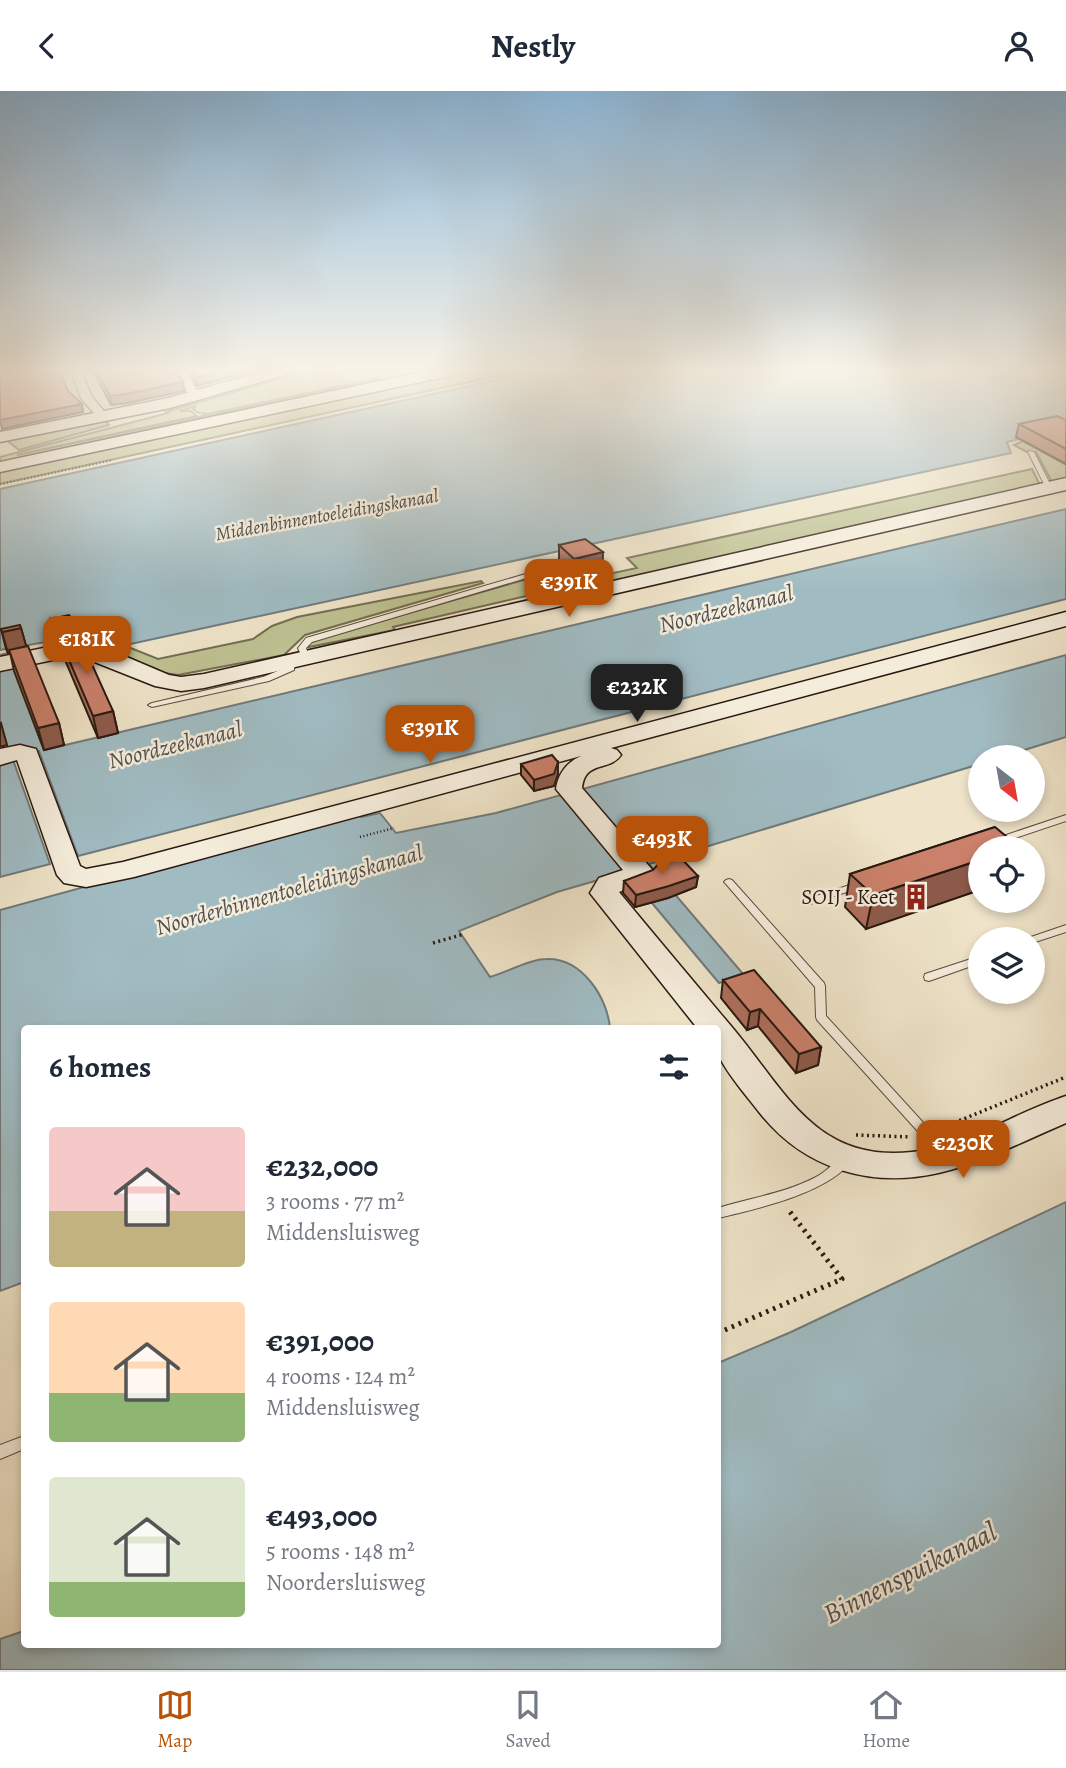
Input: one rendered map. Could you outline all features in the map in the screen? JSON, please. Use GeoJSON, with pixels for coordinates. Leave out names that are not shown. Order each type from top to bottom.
{"type":"FeatureCollection","features":[{"type":"Feature","properties":{"kind":"street"},"geometry":{"type":"LineString","coordinates":[[0,467],[114,443]]}},
{"type":"Feature","properties":{"kind":"street"},"geometry":{"type":"LineString","coordinates":[[0,664],[77,648],[94,652],[163,681],[181,684],[204,681],[1058,486]]}},
{"type":"Feature","properties":{"kind":"street"},"geometry":{"type":"LineString","coordinates":[[4,756],[20,752],[27,754],[66,862],[74,877],[86,878],[124,871],[1066,619]]}},
{"type":"Feature","properties":{"kind":"street"},"geometry":{"type":"LineString","coordinates":[[713,1025],[604,893],[609,884],[641,873],[569,789],[573,775],[579,766],[587,761],[776,711],[781,703],[777,696]]}},
{"type":"Feature","properties":{"kind":"street"},"geometry":{"type":"LineString","coordinates":[[721,1035],[784,1120],[811,1142],[848,1146],[879,1165],[910,1166],[937,1145],[1066,1109]]}},
{"type":"Feature","properties":{"kind":"lane"},"geometry":{"type":"LineString","coordinates":[[1031,452],[1058,486]]}},
{"type":"Feature","properties":{"kind":"lane"},"geometry":{"type":"LineString","coordinates":[[152,705],[266,679],[291,668],[309,640],[539,573]]}},
{"type":"Feature","properties":{"kind":"lane"},"geometry":{"type":"LineString","coordinates":[[1011,836],[1066,818]]}},
{"type":"Feature","properties":{"kind":"lane"},"geometry":{"type":"LineString","coordinates":[[810,901],[874,880]]}},
{"type":"Feature","properties":{"kind":"lane"},"geometry":{"type":"LineString","coordinates":[[729,882],[820,986],[821,1017],[937,1145]]}},
{"type":"Feature","properties":{"kind":"lane"},"geometry":{"type":"LineString","coordinates":[[1045,935],[1066,928]]}},
{"type":"Feature","properties":{"kind":"lane"},"geometry":{"type":"LineString","coordinates":[[929,977],[968,963]]}},
{"type":"Feature","properties":{"kind":"lane"},"geometry":{"type":"LineString","coordinates":[[721,1212],[826,1178],[839,1170],[848,1146]]}},
{"type":"Feature","properties":{"kind":"lane"},"geometry":{"type":"LineString","coordinates":[[0,1452],[21,1445]]}},
{"type":"Feature","properties":{"kind":"path"},"geometry":{"type":"LineString","coordinates":[[360,837],[394,828]]}},
{"type":"Feature","properties":{"kind":"path"},"geometry":{"type":"LineString","coordinates":[[433,943],[464,934]]}},
{"type":"Feature","properties":{"kind":"path"},"geometry":{"type":"LineString","coordinates":[[848,1146],[893,1139],[937,1145],[1066,1077]]}},
{"type":"Feature","properties":{"kind":"path"},"geometry":{"type":"LineString","coordinates":[[721,1332],[842,1279],[778,1195]]}},
{"type":"Feature","properties":{"kind":"green space"},"geometry":{"type":"Polygon","coordinates":[[[10,443],[45,443],[19,450],[10,443]]]}},
{"type":"Feature","properties":{"kind":"green space"},"geometry":{"type":"Polygon","coordinates":[[[55,443],[74,443],[17,455],[76,443],[100,443],[0,464],[0,457],[55,443]]]}},
{"type":"Feature","properties":{"kind":"green space"},"geometry":{"type":"Polygon","coordinates":[[[127,443],[190,443],[0,484],[0,470],[127,443]]]}},
{"type":"Feature","properties":{"kind":"green space"},"geometry":{"type":"Polygon","coordinates":[[[1026,443],[1066,465],[1066,481],[1053,484],[1036,452],[1027,452],[1014,445],[1026,443]]]}},
{"type":"Feature","properties":{"kind":"green space"},"geometry":{"type":"Polygon","coordinates":[[[1032,469],[1041,487],[599,585],[597,582],[603,580],[599,576],[637,568],[627,558],[1032,469]]]}},
{"type":"Feature","properties":{"kind":"green space"},"geometry":{"type":"Polygon","coordinates":[[[534,577],[548,591],[393,627],[395,630],[309,647],[309,643],[318,639],[534,577]]]}},
{"type":"Feature","properties":{"kind":"green space"},"geometry":{"type":"Polygon","coordinates":[[[481,581],[483,583],[305,635],[284,655],[178,675],[158,672],[76,638],[96,634],[158,659],[253,639],[272,626],[297,617],[481,581]]]}},
{"type":"Feature","properties":{"kind":"water","name":"Middenbinnentoeleidingskanaal"},"geometry":{"type":"Polygon","coordinates":[[[211,443],[1007,443],[1011,453],[126,645],[97,633],[0,650],[0,489],[211,443]]]}},
{"type":"Feature","properties":{"kind":"water","name":"Noordzeekanaal"},"geometry":{"type":"Polygon","coordinates":[[[1066,509],[1066,599],[78,856],[39,751],[12,757],[50,864],[0,877],[0,760],[11,757],[0,723],[0,655],[8,653],[44,750],[1066,509]]]}},
{"type":"Feature","properties":{"kind":"water","name":"Noorderbinnentoeleidingskanaal"},"geometry":{"type":"Polygon","coordinates":[[[1066,655],[1066,737],[1040,745],[968,745],[968,768],[649,864],[744,975],[719,983],[626,872],[557,892],[459,931],[490,977],[540,960],[560,960],[571,965],[591,982],[604,1005],[609,1025],[21,1025],[21,1283],[0,1291],[0,910],[358,812],[361,817],[380,813],[396,833],[496,813],[1066,655]]]}},
{"type":"Feature","properties":{"kind":"water","name":"Binnenspuikanaal"},"geometry":{"type":"Polygon","coordinates":[[[1066,1202],[1066,1670],[0,1670],[0,1639],[21,1632],[21,1648],[721,1648],[721,1362],[791,1332],[1066,1202]]]}},
{"type":"Feature","properties":{"kind":"building"},"geometry":{"type":"Polygon","coordinates":[[[1054,443],[1066,443],[1066,449],[1054,443]]]}},
{"type":"Feature","properties":{"kind":"building"},"geometry":{"type":"Polygon","coordinates":[[[585,539],[603,552],[574,559],[559,545],[585,539]]]}},
{"type":"Feature","properties":{"kind":"building"},"geometry":{"type":"Polygon","coordinates":[[[69,615],[71,618],[53,622],[51,619],[69,615]]]}},
{"type":"Feature","properties":{"kind":"building"},"geometry":{"type":"Polygon","coordinates":[[[20,625],[21,628],[2,632],[1,629],[20,625]]]}},
{"type":"Feature","properties":{"kind":"building"},"geometry":{"type":"Polygon","coordinates":[[[72,637],[81,640],[113,711],[93,716],[60,639],[72,637]]]}},
{"type":"Feature","properties":{"kind":"building"},"geometry":{"type":"Polygon","coordinates":[[[28,646],[59,723],[38,728],[9,650],[28,646]]]}},
{"type":"Feature","properties":{"kind":"building"},"geometry":{"type":"Polygon","coordinates":[[[552,755],[558,762],[554,774],[534,780],[521,764],[552,755]]]}},
{"type":"Feature","properties":{"kind":"building"},"geometry":{"type":"Polygon","coordinates":[[[995,827],[1006,836],[968,836],[968,864],[873,895],[850,874],[995,827]]]}},
{"type":"Feature","properties":{"kind":"building"},"geometry":{"type":"Polygon","coordinates":[[[679,856],[698,876],[636,895],[624,881],[653,870],[660,862],[679,856]]]}},
{"type":"Feature","properties":{"kind":"building"},"geometry":{"type":"Polygon","coordinates":[[[754,970],[821,1047],[799,1054],[760,1009],[750,1012],[723,980],[754,970]]]}},
{"type":"Feature","properties":{"kind":"place","name":"SOIJ - Keet"},"geometry":{"type":"Point","coordinates":[916,897]}}]}
